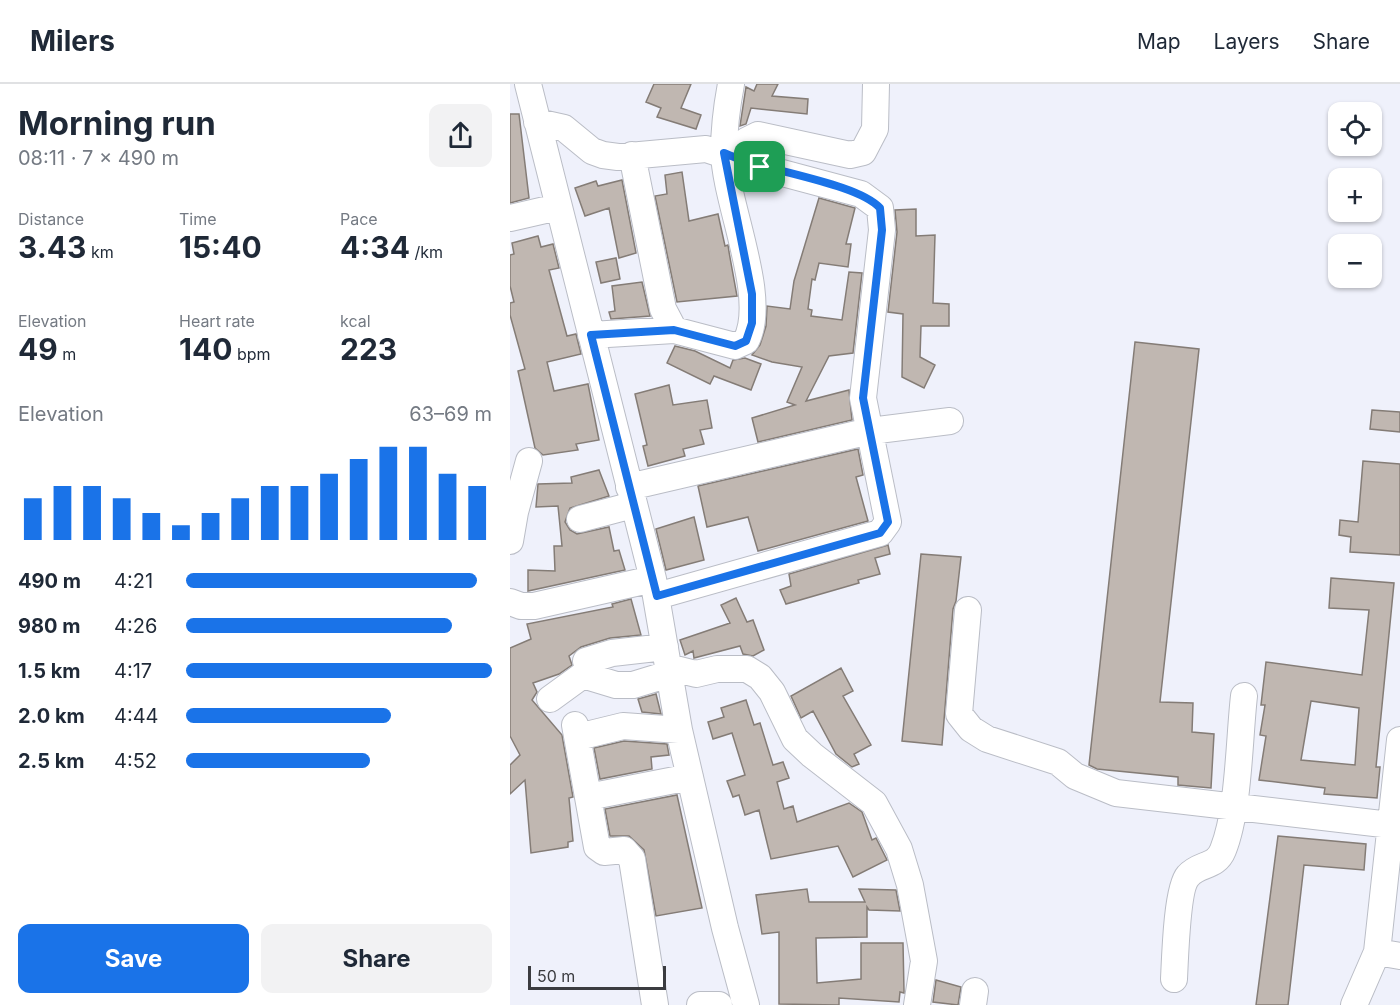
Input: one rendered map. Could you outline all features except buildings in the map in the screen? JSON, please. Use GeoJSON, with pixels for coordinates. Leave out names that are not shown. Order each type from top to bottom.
{"type":"FeatureCollection","features":[{"type":"Feature","properties":{"kind":"street"},"geometry":{"type":"LineString","coordinates":[[528,84],[655,588],[679,730],[747,1005]]}},
{"type":"Feature","properties":{"kind":"street"},"geometry":{"type":"LineString","coordinates":[[591,335],[674,330],[735,346],[742,345],[750,334],[752,294],[731,156],[731,84]]}},
{"type":"Feature","properties":{"kind":"street"},"geometry":{"type":"LineString","coordinates":[[731,156],[746,141],[758,135],[850,154],[863,152],[875,129],[876,84]]}},
{"type":"Feature","properties":{"kind":"street"},"geometry":{"type":"LineString","coordinates":[[510,602],[521,606],[534,606],[655,588],[882,531],[888,522],[863,398],[882,230],[880,208],[861,194],[706,149],[618,157],[603,155],[592,151],[564,128],[537,122]]}},
{"type":"Feature","properties":{"kind":"street"},"geometry":{"type":"LineString","coordinates":[[632,154],[663,309],[674,330]]}},
{"type":"Feature","properties":{"kind":"street"},"geometry":{"type":"LineString","coordinates":[[510,218],[558,207]]}},
{"type":"Feature","properties":{"kind":"street"},"geometry":{"type":"LineString","coordinates":[[580,519],[631,496],[870,431],[950,421]]}},
{"type":"Feature","properties":{"kind":"street"},"geometry":{"type":"LineString","coordinates":[[510,541],[514,512],[529,461]]}},
{"type":"Feature","properties":{"kind":"street"},"geometry":{"type":"LineString","coordinates":[[968,610],[959,714],[971,729],[987,739],[1058,762],[1075,776],[1116,793],[1396,826]]}},
{"type":"Feature","properties":{"kind":"street"},"geometry":{"type":"LineString","coordinates":[[586,661],[612,653],[667,662],[696,674],[717,669],[747,669],[760,676],[772,692],[795,739],[874,803],[899,849],[910,885],[924,961],[917,1005]]}},
{"type":"Feature","properties":{"kind":"street"},"geometry":{"type":"LineString","coordinates":[[550,699],[583,675],[616,685],[633,685],[667,662]]}},
{"type":"Feature","properties":{"kind":"street"},"geometry":{"type":"LineString","coordinates":[[1174,979],[1181,892],[1187,876],[1196,869],[1215,862],[1220,856],[1233,805],[1244,696]]}},
{"type":"Feature","properties":{"kind":"street"},"geometry":{"type":"LineString","coordinates":[[655,1005],[631,854],[624,850],[604,852],[597,847],[577,731],[623,726],[679,730]]}},
{"type":"Feature","properties":{"kind":"street"},"geometry":{"type":"LineString","coordinates":[[1354,1005],[1388,954],[1400,740]]}},
{"type":"Feature","properties":{"kind":"street"},"geometry":{"type":"LineString","coordinates":[[588,797],[690,777]]}},
{"type":"Feature","properties":{"kind":"street"},"geometry":{"type":"LineString","coordinates":[[700,1005],[719,1005]]}},
{"type":"Feature","properties":{"kind":"route"},"geometry":{"type":"LineString","coordinates":[[724,153],[760,167],[861,194],[874,201],[880,208],[883,218],[882,230],[866,350],[863,398],[888,522],[880,533],[657,596],[591,335],[674,330],[735,346],[742,345],[750,334],[752,294],[724,153]]}}]}
